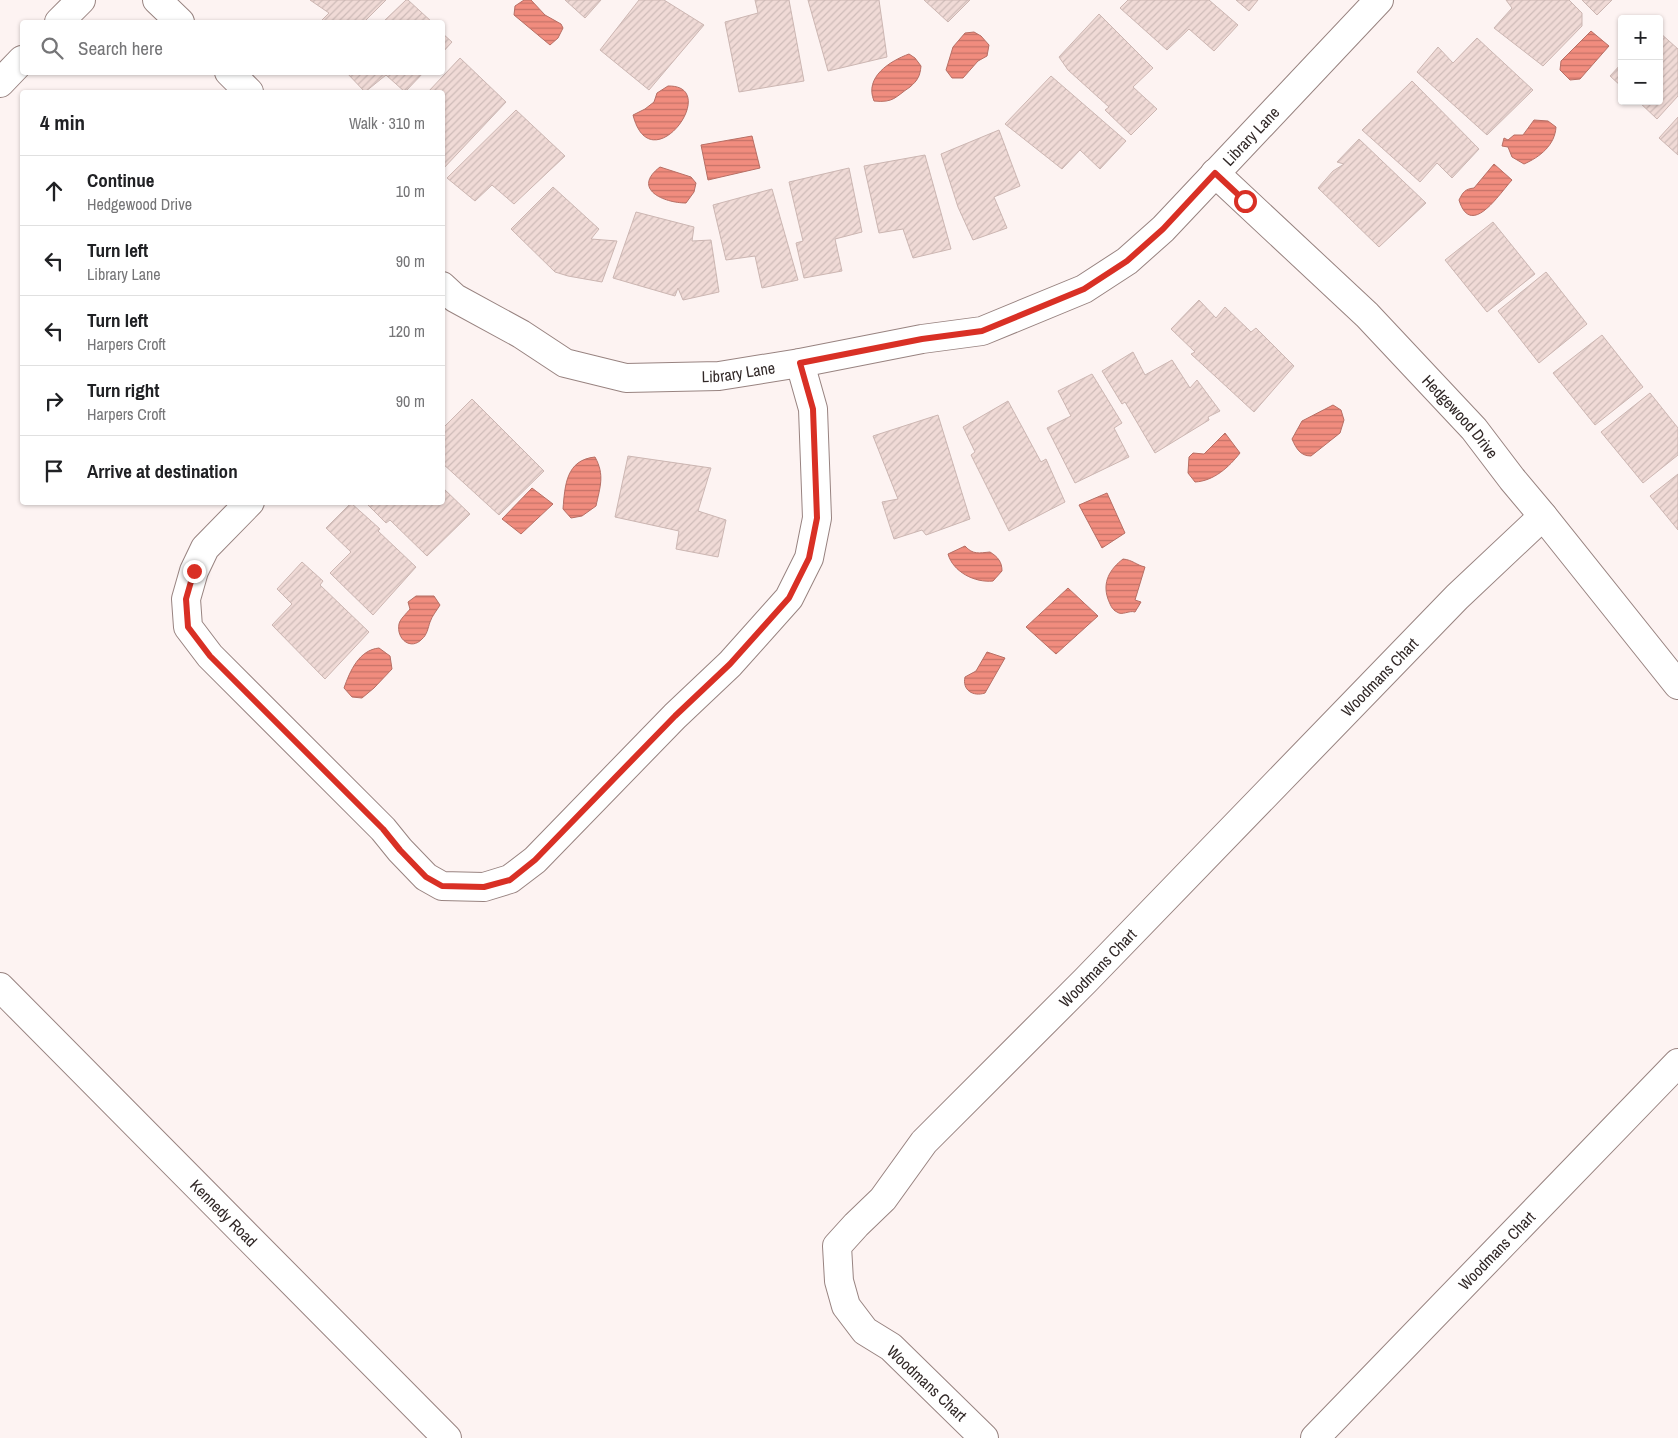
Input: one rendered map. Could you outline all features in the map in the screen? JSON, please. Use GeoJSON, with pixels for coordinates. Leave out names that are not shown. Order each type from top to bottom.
{"type":"FeatureCollection","features":[{"type":"Feature","properties":{"kind":"street"},"geometry":{"type":"LineString","coordinates":[[61,20],[81,0]]}},
{"type":"Feature","properties":{"kind":"street"},"geometry":{"type":"LineString","coordinates":[[157,0],[178,20]]}},
{"type":"Feature","properties":{"kind":"street","name":"Library Lane"},"geometry":{"type":"LineString","coordinates":[[447,298],[521,334],[565,363],[626,378],[719,376],[800,363],[922,339],[982,331],[1084,289],[1127,261],[1163,229],[1379,0]]}},
{"type":"Feature","properties":{"kind":"street"},"geometry":{"type":"LineString","coordinates":[[0,83],[20,62]]}},
{"type":"Feature","properties":{"kind":"street"},"geometry":{"type":"LineString","coordinates":[[232,75],[247,90]]}},
{"type":"Feature","properties":{"kind":"street","name":"Hedgewood Drive"},"geometry":{"type":"LineString","coordinates":[[1215,173],[1367,315],[1474,429],[1678,685]]}},
{"type":"Feature","properties":{"kind":"street"},"geometry":{"type":"LineString","coordinates":[[247,505],[205,548],[194,571],[186,599],[188,627],[210,656],[383,829],[426,877],[442,886],[484,887],[510,880],[535,860],[675,716],[730,664],[789,598],[809,558],[817,518],[813,409],[800,363]]}},
{"type":"Feature","properties":{"kind":"street","name":"Woodmans Chart"},"geometry":{"type":"LineString","coordinates":[[984,1438],[891,1347],[865,1331],[846,1306],[839,1281],[838,1246],[856,1224],[883,1199],[924,1142],[1085,981],[1457,597],[1543,516]]}},
{"type":"Feature","properties":{"kind":"street","name":"Kennedy Road"},"geometry":{"type":"LineString","coordinates":[[0,987],[447,1438]]}},
{"type":"Feature","properties":{"kind":"street","name":"Woodmans Chart"},"geometry":{"type":"LineString","coordinates":[[1315,1438],[1678,1063]]}},
{"type":"Feature","properties":{"kind":"shaded area"},"geometry":{"type":"Polygon","coordinates":[[[524,0],[531,0],[545,15],[561,24],[563,28],[558,38],[550,45],[514,15],[515,6],[524,0]]]}},
{"type":"Feature","properties":{"kind":"shaded area"},"geometry":{"type":"Polygon","coordinates":[[[1591,31],[1609,46],[1580,79],[1570,80],[1560,70],[1561,61],[1591,31]]]}},
{"type":"Feature","properties":{"kind":"shaded area"},"geometry":{"type":"Polygon","coordinates":[[[974,32],[981,36],[989,45],[987,56],[978,61],[963,78],[952,78],[946,70],[953,47],[965,33],[974,32]]]}},
{"type":"Feature","properties":{"kind":"shaded area"},"geometry":{"type":"Polygon","coordinates":[[[909,54],[921,66],[917,80],[890,100],[874,101],[872,92],[876,77],[894,61],[909,54]]]}},
{"type":"Feature","properties":{"kind":"shaded area"},"geometry":{"type":"Polygon","coordinates":[[[668,86],[683,90],[688,100],[686,113],[678,126],[666,136],[654,140],[642,134],[633,115],[654,102],[657,93],[668,86]]]}},
{"type":"Feature","properties":{"kind":"shaded area"},"geometry":{"type":"Polygon","coordinates":[[[1534,120],[1548,121],[1556,127],[1555,133],[1546,150],[1524,164],[1512,157],[1508,147],[1502,146],[1504,138],[1508,140],[1514,135],[1523,135],[1534,120]]]}},
{"type":"Feature","properties":{"kind":"shaded area"},"geometry":{"type":"Polygon","coordinates":[[[752,136],[760,168],[708,180],[701,145],[752,136]]]}},
{"type":"Feature","properties":{"kind":"shaded area"},"geometry":{"type":"Polygon","coordinates":[[[1494,164],[1512,180],[1485,210],[1478,215],[1471,215],[1464,211],[1459,200],[1465,191],[1474,188],[1494,164]]]}},
{"type":"Feature","properties":{"kind":"shaded area"},"geometry":{"type":"Polygon","coordinates":[[[660,167],[691,177],[696,183],[694,192],[686,203],[660,197],[650,188],[649,182],[652,175],[660,167]]]}},
{"type":"Feature","properties":{"kind":"shaded area"},"geometry":{"type":"Polygon","coordinates":[[[1333,405],[1341,410],[1344,420],[1340,433],[1311,456],[1301,453],[1292,439],[1302,421],[1333,405]]]}},
{"type":"Feature","properties":{"kind":"shaded area"},"geometry":{"type":"Polygon","coordinates":[[[1225,433],[1240,453],[1215,476],[1195,482],[1188,473],[1189,457],[1193,453],[1204,454],[1225,433]]]}},
{"type":"Feature","properties":{"kind":"shaded area"},"geometry":{"type":"Polygon","coordinates":[[[595,457],[601,475],[596,506],[582,516],[571,518],[563,509],[566,483],[569,475],[578,463],[595,457]]]}},
{"type":"Feature","properties":{"kind":"shaded area"},"geometry":{"type":"Polygon","coordinates":[[[532,488],[553,504],[521,534],[502,519],[532,488]]]}},
{"type":"Feature","properties":{"kind":"shaded area"},"geometry":{"type":"Polygon","coordinates":[[[1107,493],[1125,533],[1102,548],[1079,505],[1107,493]]]}},
{"type":"Feature","properties":{"kind":"shaded area"},"geometry":{"type":"Polygon","coordinates":[[[965,546],[974,552],[990,552],[997,558],[1002,571],[993,581],[972,578],[955,566],[948,554],[965,546]]]}},
{"type":"Feature","properties":{"kind":"shaded area"},"geometry":{"type":"Polygon","coordinates":[[[1123,559],[1145,567],[1135,600],[1141,602],[1135,612],[1119,613],[1115,611],[1111,607],[1106,593],[1108,576],[1123,559]]]}},
{"type":"Feature","properties":{"kind":"shaded area"},"geometry":{"type":"Polygon","coordinates":[[[1068,588],[1098,616],[1056,654],[1026,627],[1068,588]]]}},
{"type":"Feature","properties":{"kind":"shaded area"},"geometry":{"type":"Polygon","coordinates":[[[416,596],[434,596],[440,605],[424,637],[413,644],[402,639],[399,624],[410,609],[408,602],[416,596]]]}},
{"type":"Feature","properties":{"kind":"shaded area"},"geometry":{"type":"Polygon","coordinates":[[[379,648],[390,656],[392,669],[362,698],[352,697],[344,688],[352,668],[366,653],[379,648]]]}},
{"type":"Feature","properties":{"kind":"shaded area"},"geometry":{"type":"Polygon","coordinates":[[[987,652],[1005,658],[985,693],[976,694],[969,691],[965,686],[965,677],[976,671],[987,652]]]}},
{"type":"Feature","properties":{"kind":"building"},"geometry":{"type":"Polygon","coordinates":[[[310,0],[386,0],[366,20],[322,20],[329,13],[310,0]]]}},
{"type":"Feature","properties":{"kind":"building"},"geometry":{"type":"Polygon","coordinates":[[[408,0],[430,20],[385,20],[408,0]]]}},
{"type":"Feature","properties":{"kind":"building"},"geometry":{"type":"Polygon","coordinates":[[[565,0],[601,0],[585,18],[565,0]]]}},
{"type":"Feature","properties":{"kind":"building"},"geometry":{"type":"Polygon","coordinates":[[[639,0],[664,0],[704,25],[649,90],[600,50],[639,0]]]}},
{"type":"Feature","properties":{"kind":"building"},"geometry":{"type":"Polygon","coordinates":[[[755,0],[789,0],[804,81],[739,92],[725,22],[758,13],[755,0]]]}},
{"type":"Feature","properties":{"kind":"building"},"geometry":{"type":"Polygon","coordinates":[[[808,0],[879,0],[887,57],[828,71],[808,0]]]}},
{"type":"Feature","properties":{"kind":"building"},"geometry":{"type":"Polygon","coordinates":[[[924,0],[970,0],[948,22],[924,0]]]}},
{"type":"Feature","properties":{"kind":"building"},"geometry":{"type":"Polygon","coordinates":[[[1128,0],[1209,0],[1238,25],[1214,51],[1189,29],[1167,50],[1120,8],[1128,0]]]}},
{"type":"Feature","properties":{"kind":"building"},"geometry":{"type":"Polygon","coordinates":[[[1236,0],[1258,0],[1249,11],[1236,0]]]}},
{"type":"Feature","properties":{"kind":"building"},"geometry":{"type":"Polygon","coordinates":[[[1506,0],[1569,0],[1582,13],[1582,26],[1543,66],[1494,28],[1512,8],[1506,0]]]}},
{"type":"Feature","properties":{"kind":"building"},"geometry":{"type":"Polygon","coordinates":[[[1582,0],[1612,0],[1597,15],[1582,0]]]}},
{"type":"Feature","properties":{"kind":"building"},"geometry":{"type":"Polygon","coordinates":[[[1099,14],[1153,68],[1133,87],[1157,109],[1131,135],[1105,110],[1109,107],[1068,70],[1059,57],[1099,14]]]}},
{"type":"Feature","properties":{"kind":"building"},"geometry":{"type":"Polygon","coordinates":[[[445,36],[452,42],[445,50],[445,36]]]}},
{"type":"Feature","properties":{"kind":"building"},"geometry":{"type":"Polygon","coordinates":[[[1663,36],[1678,49],[1678,96],[1657,119],[1642,105],[1663,105],[1663,36]]]}},
{"type":"Feature","properties":{"kind":"building"},"geometry":{"type":"Polygon","coordinates":[[[1477,38],[1533,90],[1487,135],[1417,72],[1438,47],[1453,63],[1477,38]]]}},
{"type":"Feature","properties":{"kind":"building"},"geometry":{"type":"Polygon","coordinates":[[[460,58],[506,102],[445,167],[445,90],[430,90],[460,58]]]}},
{"type":"Feature","properties":{"kind":"building"},"geometry":{"type":"Polygon","coordinates":[[[1618,67],[1618,83],[1610,76],[1618,67]]]}},
{"type":"Feature","properties":{"kind":"building"},"geometry":{"type":"Polygon","coordinates":[[[349,75],[386,75],[367,90],[363,90],[349,75]]]}},
{"type":"Feature","properties":{"kind":"building"},"geometry":{"type":"Polygon","coordinates":[[[386,75],[421,75],[407,90],[403,90],[386,75]]]}},
{"type":"Feature","properties":{"kind":"building"},"geometry":{"type":"Polygon","coordinates":[[[1051,76],[1126,141],[1100,169],[1080,150],[1062,169],[1005,124],[1051,76]]]}},
{"type":"Feature","properties":{"kind":"building"},"geometry":{"type":"Polygon","coordinates":[[[1412,81],[1479,149],[1452,178],[1437,163],[1420,182],[1362,130],[1412,81]]]}},
{"type":"Feature","properties":{"kind":"building"},"geometry":{"type":"Polygon","coordinates":[[[516,110],[565,156],[514,204],[492,185],[475,201],[447,178],[516,110]]]}},
{"type":"Feature","properties":{"kind":"building"},"geometry":{"type":"Polygon","coordinates":[[[1678,117],[1678,155],[1659,138],[1678,117]]]}},
{"type":"Feature","properties":{"kind":"building"},"geometry":{"type":"Polygon","coordinates":[[[999,130],[1020,186],[994,197],[1007,228],[973,240],[958,207],[941,154],[999,130]]]}},
{"type":"Feature","properties":{"kind":"building"},"geometry":{"type":"Polygon","coordinates":[[[1359,139],[1426,203],[1379,247],[1318,188],[1333,171],[1344,164],[1337,162],[1359,139]]]}},
{"type":"Feature","properties":{"kind":"building"},"geometry":{"type":"Polygon","coordinates":[[[925,155],[951,249],[913,258],[903,229],[879,233],[864,166],[925,155]]]}},
{"type":"Feature","properties":{"kind":"building"},"geometry":{"type":"Polygon","coordinates":[[[849,168],[862,232],[835,239],[842,271],[804,278],[796,243],[803,241],[789,182],[849,168]]]}},
{"type":"Feature","properties":{"kind":"building"},"geometry":{"type":"Polygon","coordinates":[[[553,187],[599,229],[591,239],[617,241],[602,282],[555,272],[511,229],[553,187]]]}},
{"type":"Feature","properties":{"kind":"building"},"geometry":{"type":"Polygon","coordinates":[[[772,189],[798,280],[762,288],[755,256],[726,260],[713,205],[772,189]]]}},
{"type":"Feature","properties":{"kind":"building"},"geometry":{"type":"Polygon","coordinates":[[[636,212],[694,227],[692,241],[711,240],[719,292],[683,300],[678,288],[675,296],[613,278],[636,212]]]}},
{"type":"Feature","properties":{"kind":"building"},"geometry":{"type":"Polygon","coordinates":[[[1493,222],[1535,274],[1487,312],[1445,260],[1493,222]]]}},
{"type":"Feature","properties":{"kind":"building"},"geometry":{"type":"Polygon","coordinates":[[[1546,272],[1587,324],[1539,363],[1498,311],[1546,272]]]}},
{"type":"Feature","properties":{"kind":"building"},"geometry":{"type":"Polygon","coordinates":[[[1199,300],[1216,318],[1225,307],[1251,332],[1256,328],[1294,366],[1254,412],[1191,354],[1195,352],[1171,329],[1199,300]]]}},
{"type":"Feature","properties":{"kind":"building"},"geometry":{"type":"Polygon","coordinates":[[[1602,335],[1643,387],[1595,425],[1553,373],[1602,335]]]}},
{"type":"Feature","properties":{"kind":"building"},"geometry":{"type":"Polygon","coordinates":[[[1133,352],[1145,375],[1172,360],[1190,388],[1197,380],[1220,411],[1208,417],[1209,420],[1155,453],[1125,402],[1122,404],[1102,371],[1133,352]]]}},
{"type":"Feature","properties":{"kind":"building"},"geometry":{"type":"Polygon","coordinates":[[[1092,374],[1122,423],[1114,428],[1129,457],[1075,483],[1047,428],[1071,416],[1058,391],[1092,374]]]}},
{"type":"Feature","properties":{"kind":"building"},"geometry":{"type":"Polygon","coordinates":[[[1650,393],[1678,428],[1678,455],[1643,483],[1601,432],[1650,393]]]}},
{"type":"Feature","properties":{"kind":"building"},"geometry":{"type":"Polygon","coordinates":[[[472,399],[544,471],[499,515],[445,466],[445,426],[472,399]]]}},
{"type":"Feature","properties":{"kind":"building"},"geometry":{"type":"Polygon","coordinates":[[[1008,401],[1041,462],[1046,459],[1065,502],[1009,531],[971,455],[975,452],[963,427],[1008,401]]]}},
{"type":"Feature","properties":{"kind":"building"},"geometry":{"type":"Polygon","coordinates":[[[938,415],[970,519],[926,535],[922,530],[894,539],[882,502],[898,499],[873,436],[938,415]]]}},
{"type":"Feature","properties":{"kind":"building"},"geometry":{"type":"Polygon","coordinates":[[[628,456],[711,468],[698,511],[726,520],[718,557],[676,549],[679,531],[615,517],[628,456]]]}},
{"type":"Feature","properties":{"kind":"building"},"geometry":{"type":"Polygon","coordinates":[[[1678,474],[1678,530],[1650,496],[1678,474]]]}},
{"type":"Feature","properties":{"kind":"building"},"geometry":{"type":"Polygon","coordinates":[[[445,490],[470,514],[427,556],[390,520],[386,523],[368,505],[445,505],[445,490]]]}},
{"type":"Feature","properties":{"kind":"building"},"geometry":{"type":"Polygon","coordinates":[[[349,505],[353,505],[380,529],[378,531],[416,567],[373,615],[330,573],[351,552],[326,528],[349,505]]]}},
{"type":"Feature","properties":{"kind":"building"},"geometry":{"type":"Polygon","coordinates":[[[302,562],[323,581],[320,585],[369,632],[325,679],[272,625],[292,604],[277,589],[302,562]]]}},
{"type":"Feature","properties":{"kind":"route"},"geometry":{"type":"LineString","coordinates":[[194,571],[186,599],[188,627],[210,656],[383,829],[426,877],[442,886],[461,888],[484,887],[510,880],[535,860],[675,716],[730,664],[789,598],[809,558],[817,518],[813,409],[800,363],[922,339],[982,331],[1084,289],[1127,261],[1163,229],[1215,173],[1245,201]]}}]}
